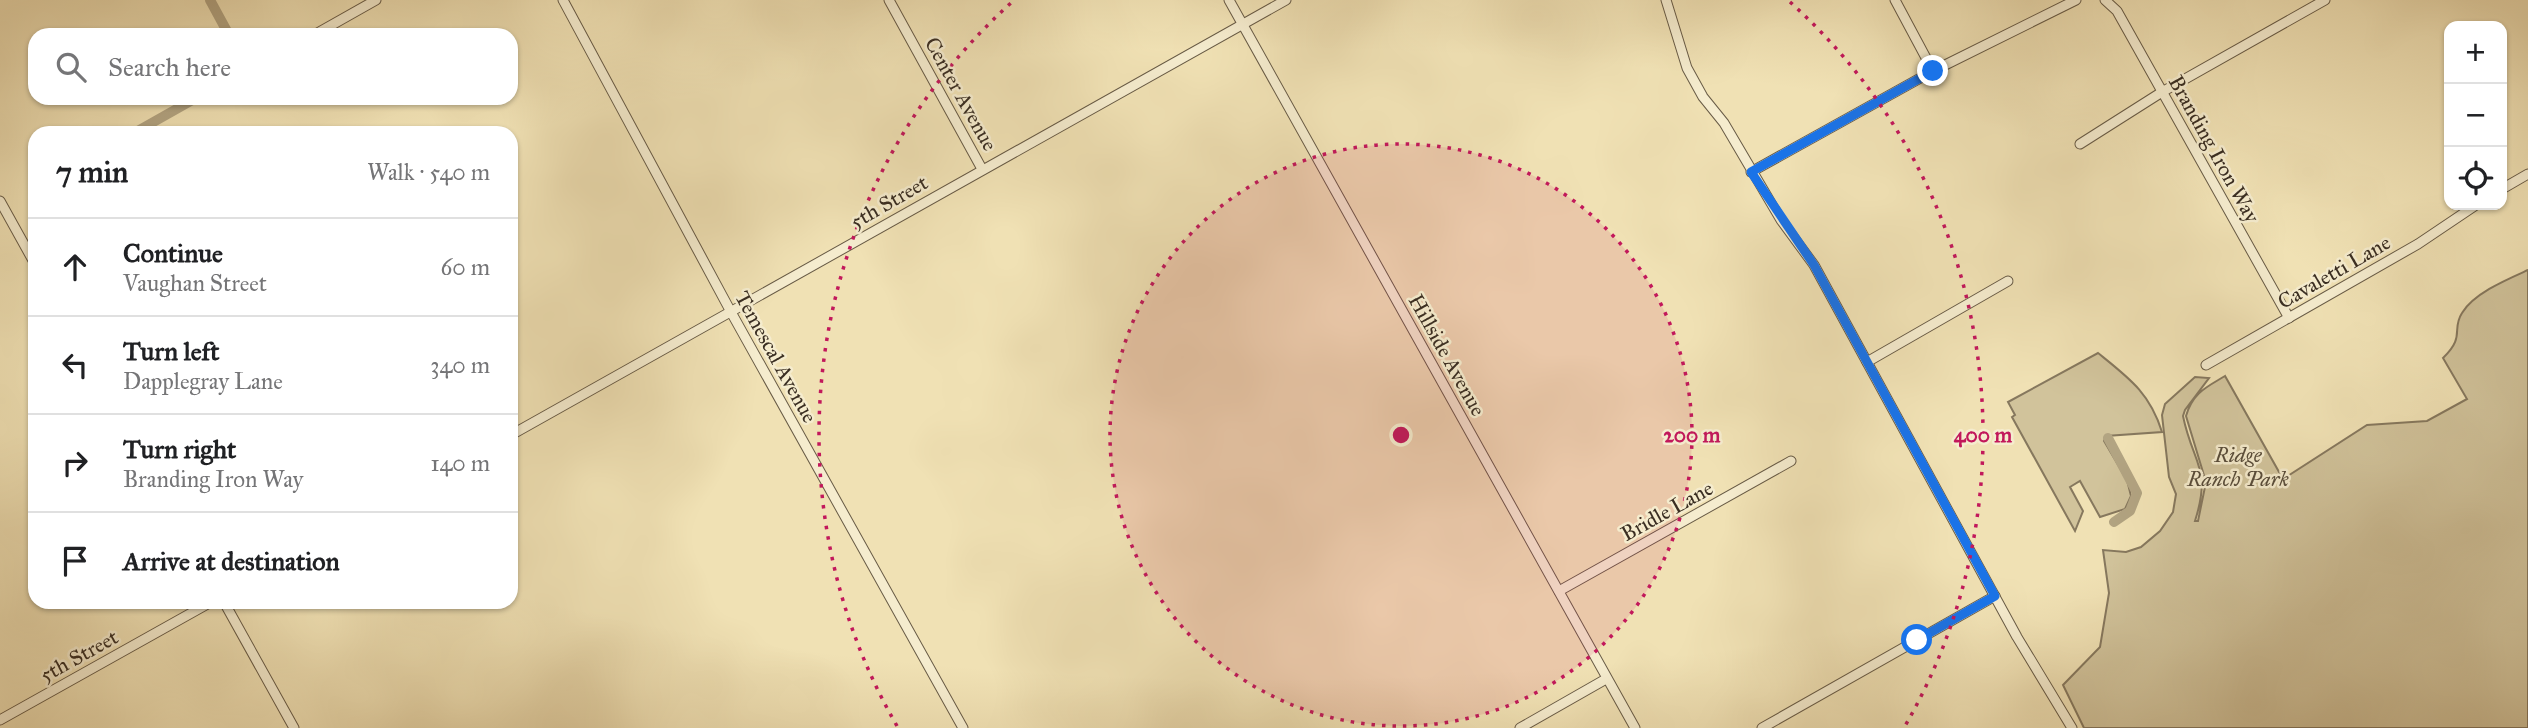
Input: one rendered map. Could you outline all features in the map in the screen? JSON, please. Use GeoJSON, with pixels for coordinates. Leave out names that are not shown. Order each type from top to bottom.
{"type":"FeatureCollection","features":[{"type":"Feature","properties":{"kind":"street"},"geometry":{"type":"LineString","coordinates":[[326,28],[376,0]]}},
{"type":"Feature","properties":{"kind":"street","name":"Temescal Avenue"},"geometry":{"type":"LineString","coordinates":[[563,0],[731,312],[963,728]]}},
{"type":"Feature","properties":{"kind":"street","name":"Center Avenue"},"geometry":{"type":"LineString","coordinates":[[889,0],[982,169]]}},
{"type":"Feature","properties":{"kind":"street","name":"Hillside Avenue"},"geometry":{"type":"LineString","coordinates":[[1229,0],[1635,728]]}},
{"type":"Feature","properties":{"kind":"street","name":"5th Street"},"geometry":{"type":"LineString","coordinates":[[518,431],[1286,0]]}},
{"type":"Feature","properties":{"kind":"street"},"geometry":{"type":"LineString","coordinates":[[1665,0],[1687,68],[1703,97],[1724,123],[1751,172],[1814,265],[1995,596],[2072,728]]}},
{"type":"Feature","properties":{"kind":"street"},"geometry":{"type":"LineString","coordinates":[[1895,0],[1933,71]]}},
{"type":"Feature","properties":{"kind":"street"},"geometry":{"type":"LineString","coordinates":[[1751,172],[1933,71],[2076,0]]}},
{"type":"Feature","properties":{"kind":"street","name":"Branding Iron Way"},"geometry":{"type":"LineString","coordinates":[[2105,0],[2117,10],[2289,318]]}},
{"type":"Feature","properties":{"kind":"street"},"geometry":{"type":"LineString","coordinates":[[2080,144],[2162,92],[2325,0]]}},
{"type":"Feature","properties":{"kind":"street"},"geometry":{"type":"LineString","coordinates":[[2507,186],[2528,174]]}},
{"type":"Feature","properties":{"kind":"street"},"geometry":{"type":"LineString","coordinates":[[0,201],[28,251]]}},
{"type":"Feature","properties":{"kind":"street","name":"Cavaletti Lane"},"geometry":{"type":"LineString","coordinates":[[2206,365],[2418,244],[2469,210]]}},
{"type":"Feature","properties":{"kind":"street"},"geometry":{"type":"LineString","coordinates":[[1867,362],[2008,281]]}},
{"type":"Feature","properties":{"kind":"street","name":"Bridle Lane"},"geometry":{"type":"LineString","coordinates":[[1559,591],[1791,461]]}},
{"type":"Feature","properties":{"kind":"street"},"geometry":{"type":"LineString","coordinates":[[1762,728],[1995,596]]}},
{"type":"Feature","properties":{"kind":"street","name":"5th Street"},"geometry":{"type":"LineString","coordinates":[[0,720],[198,609]]}},
{"type":"Feature","properties":{"kind":"street"},"geometry":{"type":"LineString","coordinates":[[228,609],[294,728]]}},
{"type":"Feature","properties":{"kind":"street"},"geometry":{"type":"LineString","coordinates":[[1520,728],[1606,679]]}},
{"type":"Feature","properties":{"kind":"green space","name":"Ridge Ranch Park"},"geometry":{"type":"Polygon","coordinates":[[[2528,270],[2528,728],[2084,728],[2063,685],[2100,647],[2109,593],[2103,550],[2126,552],[2141,547],[2160,531],[2173,512],[2176,494],[2169,477],[2162,415],[2165,404],[2195,377],[2209,378],[2183,416],[2201,477],[2202,489],[2195,521],[2198,521],[2206,482],[2186,416],[2201,391],[2225,376],[2283,479],[2367,425],[2427,421],[2467,399],[2443,358],[2454,344],[2459,319],[2467,306],[2483,293],[2528,270]]]}},
{"type":"Feature","properties":{"kind":"green space"},"geometry":{"type":"Polygon","coordinates":[[[2098,353],[2145,396],[2162,432],[2106,436],[2104,441],[2127,480],[2131,496],[2125,509],[2100,517],[2080,481],[2070,487],[2083,511],[2075,531],[2012,417],[2015,415],[2008,402],[2098,353]]]}},
{"type":"Feature","properties":{"kind":"waterway"},"geometry":{"type":"LineString","coordinates":[[210,0],[225,28]]}},
{"type":"Feature","properties":{"kind":"waterway"},"geometry":{"type":"LineString","coordinates":[[146,126],[184,105]]}},
{"type":"Feature","properties":{"kind":"waterway"},"geometry":{"type":"LineString","coordinates":[[2108,438],[2137,493],[2130,511],[2114,522]]}},
{"type":"Feature","properties":{"kind":"route"},"geometry":{"type":"LineString","coordinates":[[1917,640],[1995,596],[1814,265],[1751,172],[1896,94],[1933,71]]}}]}
